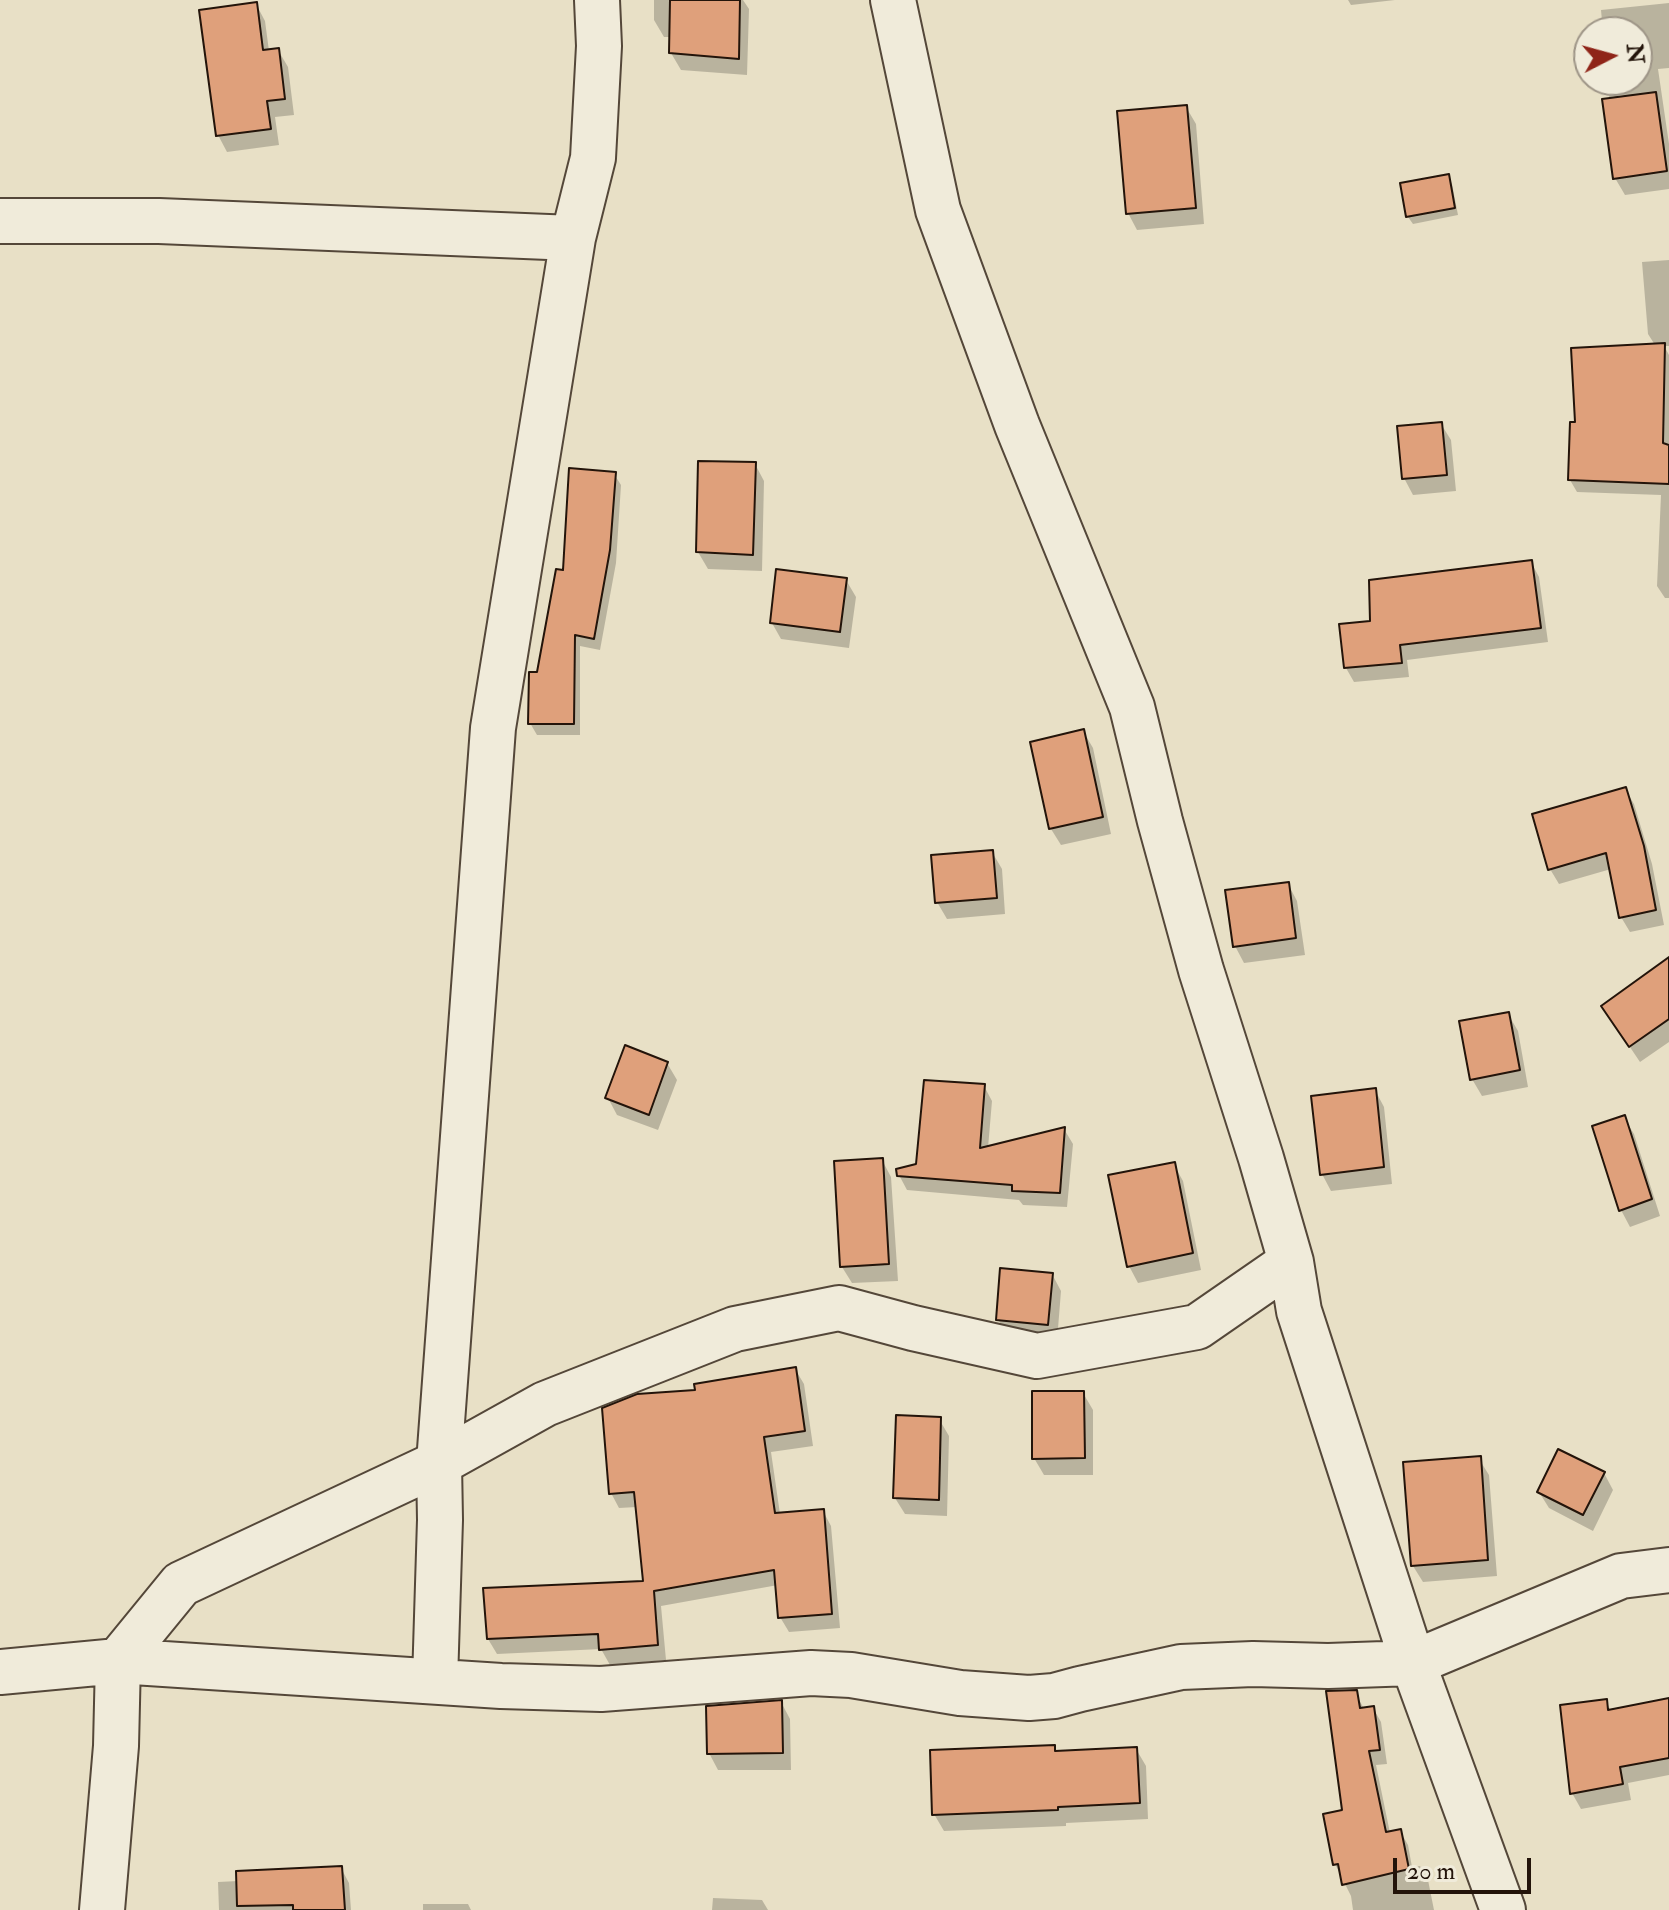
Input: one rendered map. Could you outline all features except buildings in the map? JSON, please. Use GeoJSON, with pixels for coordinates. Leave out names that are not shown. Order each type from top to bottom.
{"type":"FeatureCollection","features":[{"type":"Feature","properties":{"kind":"street"},"geometry":{"type":"LineString","coordinates":[[435,1681],[439,1463],[493,728],[573,238],[593,158],[599,46],[597,0]]}},
{"type":"Feature","properties":{"kind":"street"},"geometry":{"type":"LineString","coordinates":[[893,0],[938,210],[1017,425],[1132,707],[1201,970],[1291,1262],[1299,1311],[1413,1663],[1503,1910]]}},
{"type":"Feature","properties":{"kind":"street"},"geometry":{"type":"LineString","coordinates":[[0,221],[159,221],[573,238]]}},
{"type":"Feature","properties":{"kind":"street"},"geometry":{"type":"LineString","coordinates":[[102,1910],[116,1746],[118,1661],[181,1584],[439,1463],[545,1404],[735,1329],[839,1308],[1037,1356],[1197,1327],[1291,1262]]}},
{"type":"Feature","properties":{"kind":"street"},"geometry":{"type":"LineString","coordinates":[[0,1672],[118,1661],[501,1686],[601,1689],[811,1673],[851,1675],[960,1693],[1029,1698],[1054,1696],[1181,1667],[1413,1663],[1621,1576],[1669,1570]]}}]}
